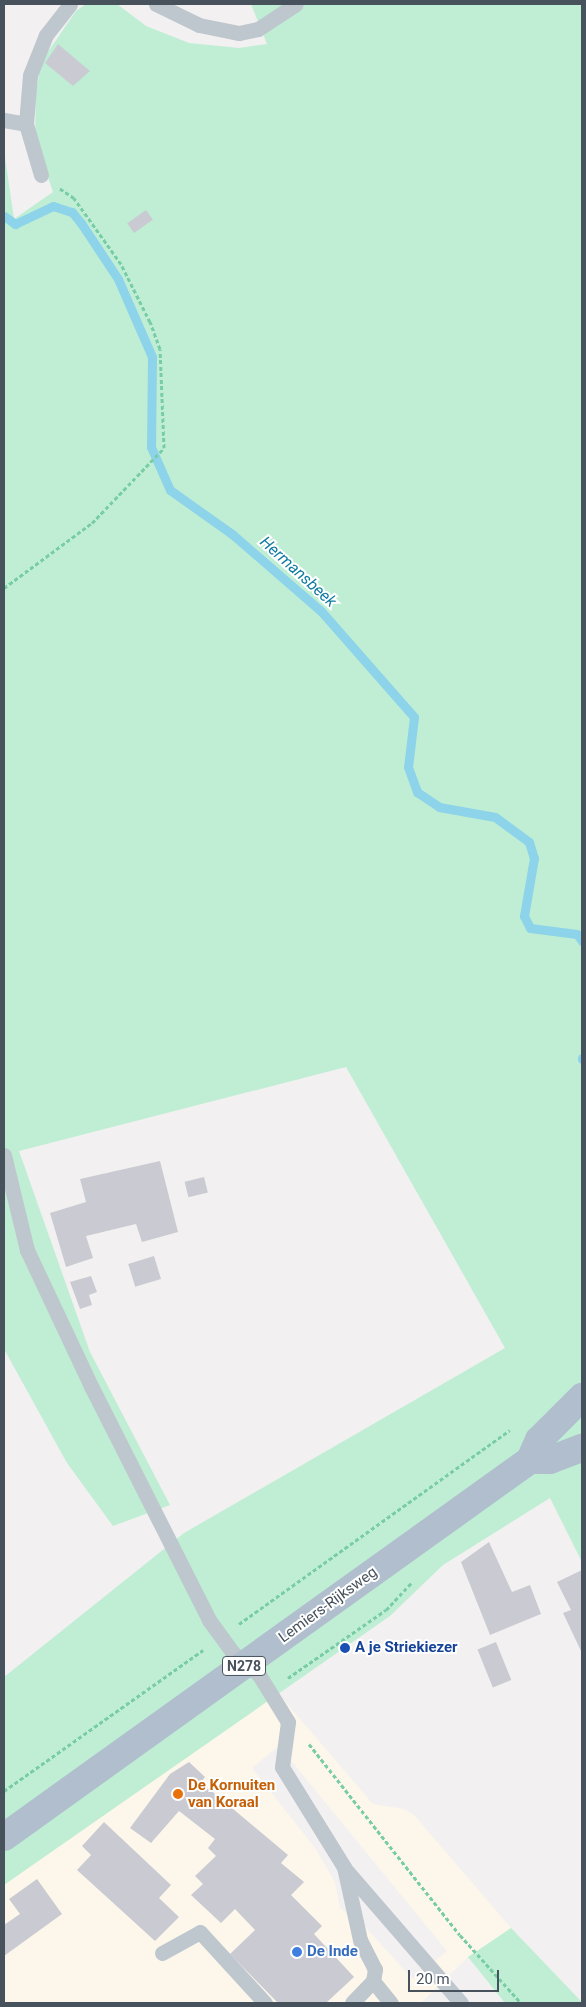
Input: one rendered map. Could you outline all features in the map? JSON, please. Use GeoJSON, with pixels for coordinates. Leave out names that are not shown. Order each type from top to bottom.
{"type":"FeatureCollection","features":[{"type":"Feature","properties":{"kind":"main road","name":"Lemiers-Rijksweg"},"geometry":{"type":"LineString","coordinates":[[4,1837],[530,1460],[539,1440],[582,1397]]}},
{"type":"Feature","properties":{"kind":"main road"},"geometry":{"type":"LineString","coordinates":[[530,1460],[550,1460],[582,1448]]}},
{"type":"Feature","properties":{"kind":"lane"},"geometry":{"type":"LineString","coordinates":[[41,175],[26,124],[33,63],[46,35],[70,4]]}},
{"type":"Feature","properties":{"kind":"lane"},"geometry":{"type":"LineString","coordinates":[[156,4],[199,25],[239,33],[258,29],[296,4]]}},
{"type":"Feature","properties":{"kind":"lane"},"geometry":{"type":"LineString","coordinates":[[4,120],[26,124]]}},
{"type":"Feature","properties":{"kind":"lane"},"geometry":{"type":"LineString","coordinates":[[4,1155],[27,1250],[208,1620],[268,1689],[288,1722],[282,1767],[344,1868],[461,2003]]}},
{"type":"Feature","properties":{"kind":"lane"},"geometry":{"type":"LineString","coordinates":[[344,1868],[360,1940],[375,1969],[373,1982],[352,2003]]}},
{"type":"Feature","properties":{"kind":"lane"},"geometry":{"type":"LineString","coordinates":[[162,1953],[200,1932],[261,2002]]}},
{"type":"Feature","properties":{"kind":"lane"},"geometry":{"type":"LineString","coordinates":[[373,1982],[391,2003]]}},
{"type":"Feature","properties":{"kind":"path"},"geometry":{"type":"LineString","coordinates":[[4,588],[92,523],[164,448],[161,358],[150,322],[121,264],[83,209],[41,175]]}},
{"type":"Feature","properties":{"kind":"path"},"geometry":{"type":"LineString","coordinates":[[4,1791],[512,1429]]}},
{"type":"Feature","properties":{"kind":"path"},"geometry":{"type":"LineString","coordinates":[[268,1689],[303,1670],[386,1610],[419,1576]]}},
{"type":"Feature","properties":{"kind":"path"},"geometry":{"type":"LineString","coordinates":[[288,1722],[521,2003]]}},
{"type":"Feature","properties":{"kind":"shaded area"},"geometry":{"type":"Polygon","coordinates":[[[276,1691],[373,1804],[404,1809],[414,1815],[511,1928],[468,1957],[421,2003],[4,2003],[4,1885],[276,1691]],[[279,1746],[252,1768],[315,1848],[335,1882],[340,1908],[365,1927],[413,1979],[447,1951],[279,1746]]]}},
{"type":"Feature","properties":{"kind":"green space"},"geometry":{"type":"Polygon","coordinates":[[[86,4],[117,4],[146,26],[189,43],[239,48],[267,44],[251,4],[582,4],[582,1562],[550,1498],[443,1565],[390,1616],[4,1885],[4,1677],[184,1533],[505,1348],[346,1067],[19,1151],[90,1352],[170,1505],[113,1526],[67,1463],[4,1349],[4,150],[14,219],[53,192],[35,139],[36,92],[41,62],[76,11],[86,4]]]}},
{"type":"Feature","properties":{"kind":"green space"},"geometry":{"type":"Polygon","coordinates":[[[511,1928],[582,2003],[505,2003],[468,1957],[511,1928]]]}},
{"type":"Feature","properties":{"kind":"building"},"geometry":{"type":"Polygon","coordinates":[[[58,44],[90,71],[73,86],[45,63],[58,44]]]}},
{"type":"Feature","properties":{"kind":"building"},"geometry":{"type":"Polygon","coordinates":[[[146,210],[153,220],[134,233],[127,223],[146,210]]]}},
{"type":"Feature","properties":{"kind":"building"},"geometry":{"type":"Polygon","coordinates":[[[160,1161],[178,1232],[142,1242],[136,1224],[86,1236],[93,1258],[66,1267],[50,1213],[86,1202],[80,1179],[160,1161]]]}},
{"type":"Feature","properties":{"kind":"building"},"geometry":{"type":"Polygon","coordinates":[[[204,1177],[208,1193],[188,1197],[185,1182],[204,1177]]]}},
{"type":"Feature","properties":{"kind":"building"},"geometry":{"type":"Polygon","coordinates":[[[154,1256],[161,1279],[135,1287],[128,1264],[154,1256]]]}},
{"type":"Feature","properties":{"kind":"building"},"geometry":{"type":"Polygon","coordinates":[[[91,1276],[97,1292],[89,1295],[92,1305],[80,1309],[70,1282],[91,1276]]]}},
{"type":"Feature","properties":{"kind":"building"},"geometry":{"type":"Polygon","coordinates":[[[489,1542],[512,1592],[530,1585],[541,1614],[490,1635],[461,1562],[489,1542]]]}},
{"type":"Feature","properties":{"kind":"building"},"geometry":{"type":"Polygon","coordinates":[[[582,1570],[582,1653],[563,1613],[571,1610],[557,1582],[582,1570]]]}},
{"type":"Feature","properties":{"kind":"building"},"geometry":{"type":"Polygon","coordinates":[[[496,1642],[511,1680],[493,1688],[477,1649],[496,1642]]]}},
{"type":"Feature","properties":{"kind":"building"},"geometry":{"type":"Polygon","coordinates":[[[189,1762],[205,1777],[201,1782],[288,1855],[281,1863],[304,1882],[291,1895],[322,1926],[314,1934],[354,1977],[326,2003],[278,2003],[230,1954],[255,1930],[235,1909],[221,1923],[191,1895],[203,1884],[195,1876],[216,1856],[208,1848],[215,1839],[179,1811],[151,1843],[130,1828],[170,1774],[189,1762]]]}},
{"type":"Feature","properties":{"kind":"building"},"geometry":{"type":"Polygon","coordinates":[[[104,1822],[171,1885],[159,1898],[179,1917],[155,1941],[77,1870],[91,1855],[82,1846],[104,1822]]]}},
{"type":"Feature","properties":{"kind":"building"},"geometry":{"type":"Polygon","coordinates":[[[37,1879],[62,1914],[4,1956],[4,1925],[20,1914],[9,1899],[37,1879]]]}},
{"type":"Feature","properties":{"kind":"waterway","name":"Hermansbeek"},"geometry":{"type":"LineString","coordinates":[[4,216],[15,224],[53,206],[72,212],[81,223],[118,279],[152,357],[151,447],[170,490],[232,534],[321,611],[414,717],[408,767],[417,792],[439,807],[495,817],[529,842],[534,858],[524,916],[530,928],[577,934],[582,941]]}},
{"type":"Feature","properties":{"kind":"place","name":"A je Striekiezer"},"geometry":{"type":"Point","coordinates":[345,1648]}},
{"type":"Feature","properties":{"kind":"place","name":"De Kornuiten van Koraal"},"geometry":{"type":"Point","coordinates":[178,1794]}},
{"type":"Feature","properties":{"kind":"place","name":"De Inde"},"geometry":{"type":"Point","coordinates":[297,1952]}}]}
